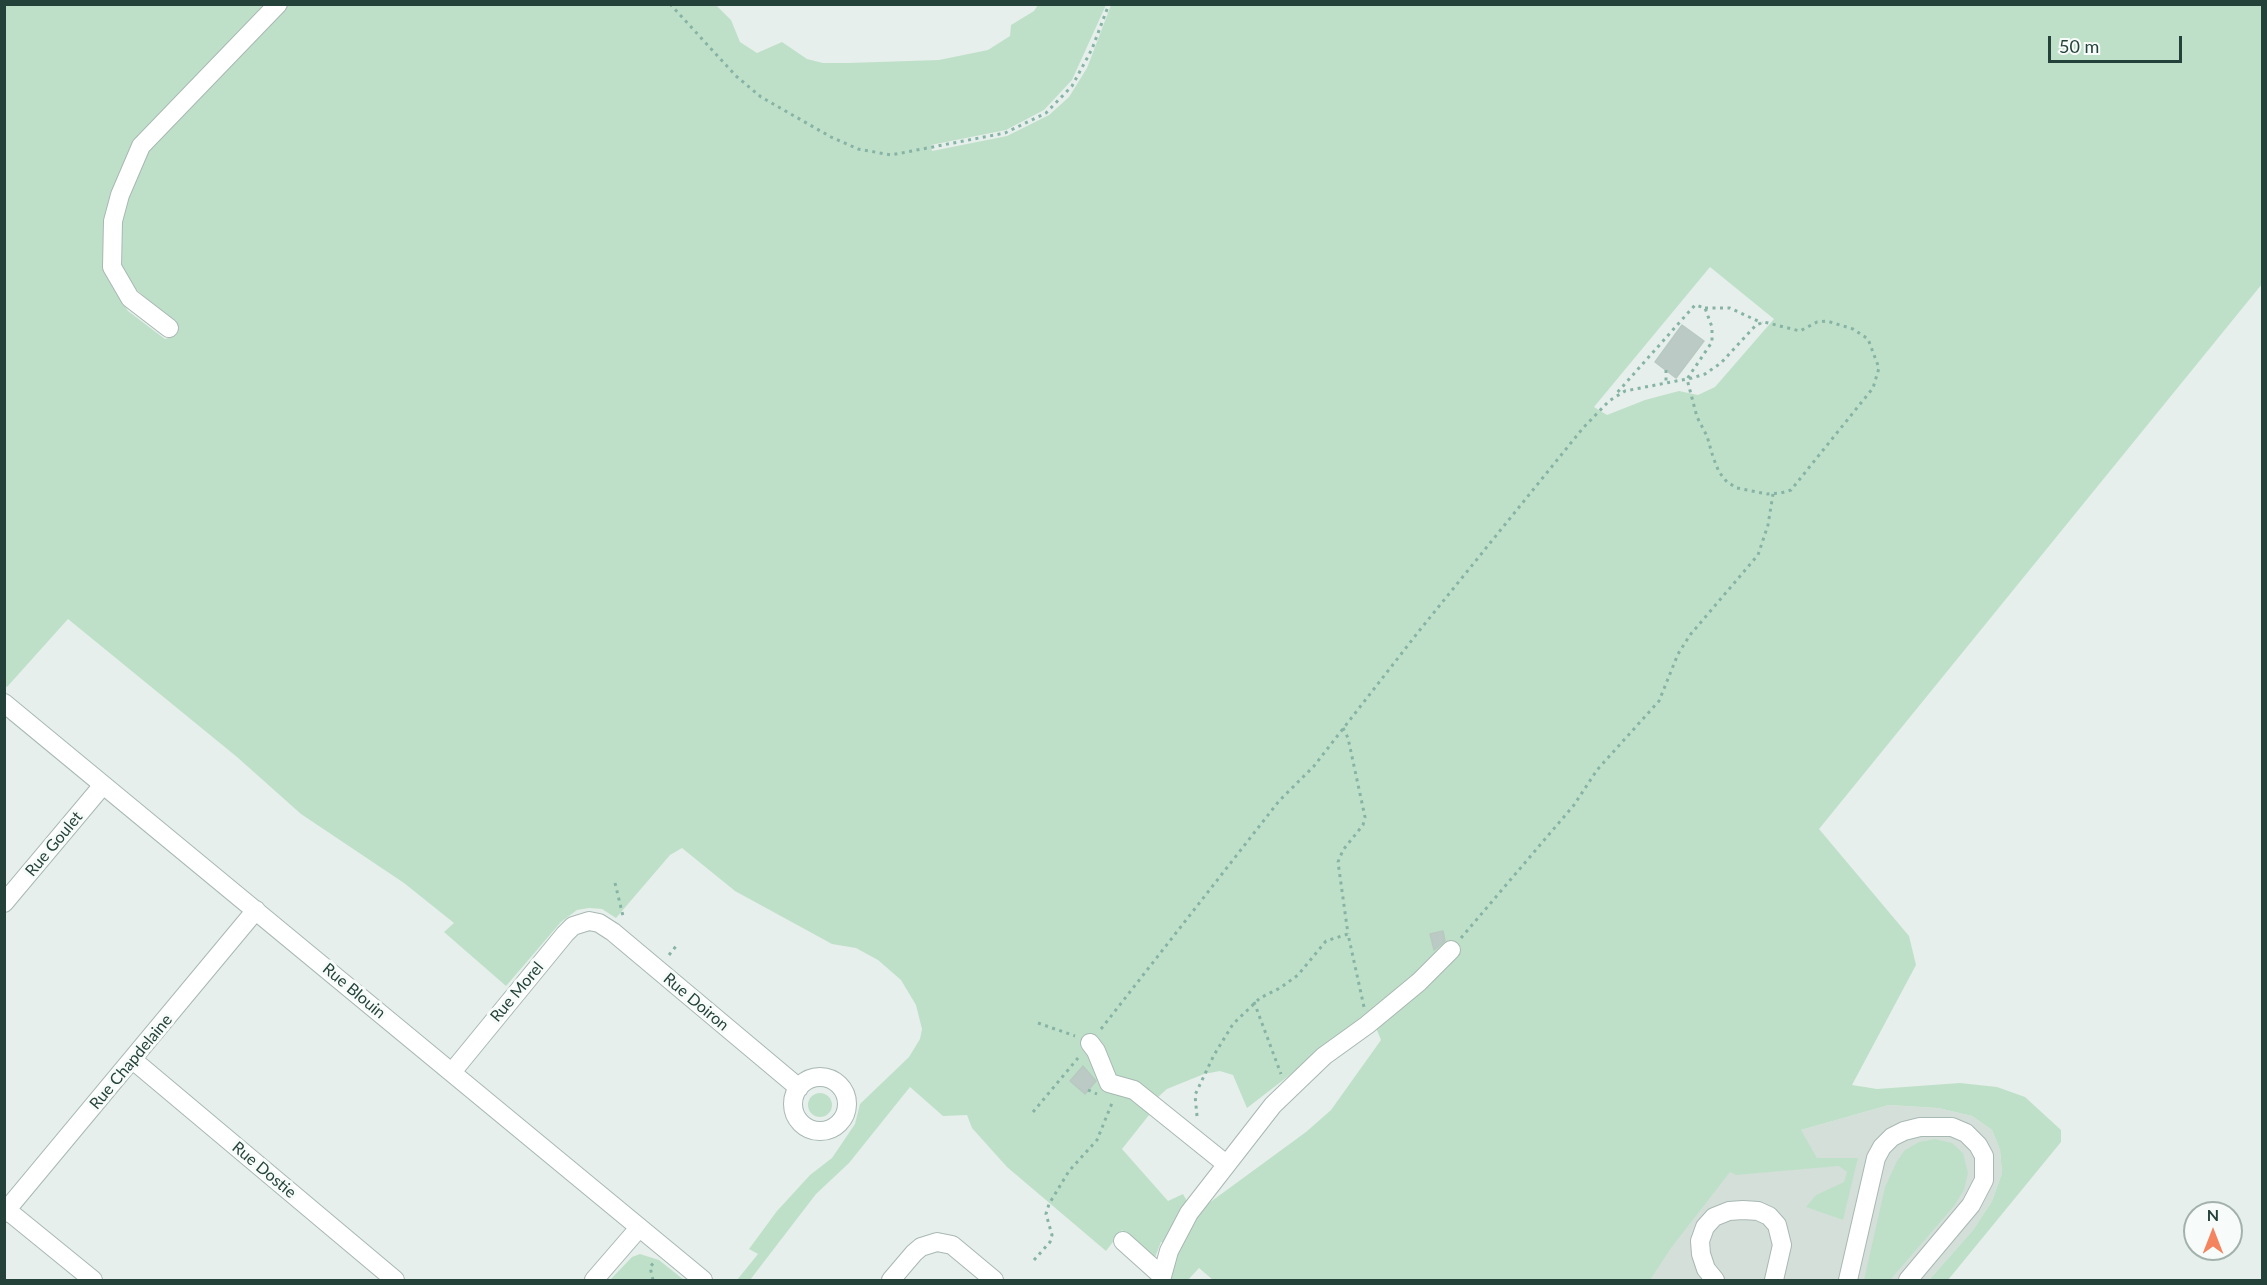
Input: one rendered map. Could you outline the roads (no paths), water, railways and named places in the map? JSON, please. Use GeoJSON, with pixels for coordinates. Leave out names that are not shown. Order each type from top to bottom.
{"type":"FeatureCollection","features":[{"type":"Feature","properties":{"kind":"street"},"geometry":{"type":"LineString","coordinates":[[169,328],[130,298],[112,267],[113,221],[120,195],[141,146],[278,4]]}},
{"type":"Feature","properties":{"kind":"street","name":"Rue Blouin"},"geometry":{"type":"LineString","coordinates":[[4,703],[452,1071],[703,1281]]}},
{"type":"Feature","properties":{"kind":"street","name":"Rue Goulet"},"geometry":{"type":"LineString","coordinates":[[4,903],[103,784]]}},
{"type":"Feature","properties":{"kind":"street","name":"Rue Chapdelaine"},"geometry":{"type":"LineString","coordinates":[[6,1211],[256,910]]}},
{"type":"Feature","properties":{"kind":"street","name":"Rue Morel"},"geometry":{"type":"LineString","coordinates":[[452,1071],[565,934],[573,926],[590,921]]}},
{"type":"Feature","properties":{"kind":"street","name":"Rue Doiron"},"geometry":{"type":"LineString","coordinates":[[590,921],[599,923],[613,932],[799,1088]]}},
{"type":"Feature","properties":{"kind":"street"},"geometry":{"type":"LineString","coordinates":[[1123,1241],[1161,1278],[1169,1251],[1184,1222],[1226,1164],[1287,1089],[1324,1056],[1368,1025],[1419,982],[1451,950]]}},
{"type":"Feature","properties":{"kind":"street"},"geometry":{"type":"LineString","coordinates":[[1090,1043],[1096,1051],[1104,1077],[1115,1086],[1134,1090],[1226,1164]]}},
{"type":"Feature","properties":{"kind":"street","name":"Rue Dostie"},"geometry":{"type":"LineString","coordinates":[[133,1060],[395,1281]]}},
{"type":"Feature","properties":{"kind":"street"},"geometry":{"type":"LineString","coordinates":[[1848,1281],[1876,1158],[1882,1147],[1892,1137],[1904,1131],[1920,1127],[1952,1127],[1966,1133],[1978,1145],[1984,1156],[1984,1180],[1971,1205],[1908,1281]]}},
{"type":"Feature","properties":{"kind":"street"},"geometry":{"type":"LineString","coordinates":[[1715,1281],[1701,1254],[1700,1241],[1706,1227],[1714,1217],[1729,1211],[1743,1210],[1758,1211],[1769,1216],[1777,1225],[1782,1245],[1774,1281]]}},
{"type":"Feature","properties":{"kind":"street"},"geometry":{"type":"LineString","coordinates":[[6,1211],[93,1281]]}},
{"type":"Feature","properties":{"kind":"street"},"geometry":{"type":"LineString","coordinates":[[594,1281],[639,1228]]}},
{"type":"Feature","properties":{"kind":"street"},"geometry":{"type":"LineString","coordinates":[[891,1281],[921,1247],[937,1242],[952,1245],[994,1281]]}}]}
